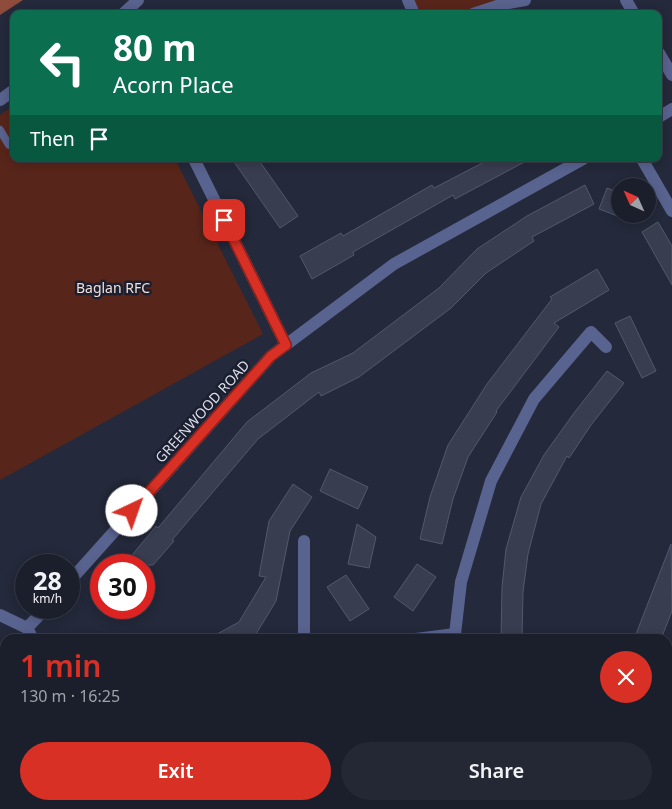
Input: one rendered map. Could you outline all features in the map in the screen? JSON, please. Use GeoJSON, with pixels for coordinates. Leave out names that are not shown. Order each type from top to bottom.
{"type":"FeatureCollection","features":[{"type":"Feature","properties":{"kind":"street"},"geometry":{"type":"LineString","coordinates":[[127,10],[138,0]]}},
{"type":"Feature","properties":{"kind":"street"},"geometry":{"type":"LineString","coordinates":[[485,10],[524,0]]}},
{"type":"Feature","properties":{"kind":"street"},"geometry":{"type":"LineString","coordinates":[[662,58],[672,75]]}},
{"type":"Feature","properties":{"kind":"street"},"geometry":{"type":"LineString","coordinates":[[195,162],[286,345]]}},
{"type":"Feature","properties":{"kind":"street","name":"GREENWOOD ROAD"},"geometry":{"type":"LineString","coordinates":[[80,570],[271,356],[394,264],[578,162]]}},
{"type":"Feature","properties":{"kind":"street"},"geometry":{"type":"LineString","coordinates":[[644,162],[672,211]]}},
{"type":"Feature","properties":{"kind":"street"},"geometry":{"type":"LineString","coordinates":[[455,634],[461,582],[495,472],[534,399],[591,332],[606,347]]}},
{"type":"Feature","properties":{"kind":"street"},"geometry":{"type":"LineString","coordinates":[[304,541],[304,634]]}},
{"type":"Feature","properties":{"kind":"street"},"geometry":{"type":"LineString","coordinates":[[0,615],[30,633],[39,619]]}},
{"type":"Feature","properties":{"kind":"lane"},"geometry":{"type":"LineString","coordinates":[[0,130],[10,146]]}},
{"type":"Feature","properties":{"kind":"green space"},"geometry":{"type":"Polygon","coordinates":[[[408,0],[525,0],[488,10],[412,10],[408,0]]]}},
{"type":"Feature","properties":{"kind":"green space","name":"Baglan RFC"},"geometry":{"type":"Polygon","coordinates":[[[10,108],[10,162],[177,162],[263,334],[0,480],[0,115],[10,108]]]}},
{"type":"Feature","properties":{"kind":"shaded area"},"geometry":{"type":"Polygon","coordinates":[[[0,0],[23,0],[0,15],[0,0]]]}},
{"type":"Feature","properties":{"kind":"building"},"geometry":{"type":"Polygon","coordinates":[[[234,162],[260,162],[298,216],[280,228],[234,162]]]}},
{"type":"Feature","properties":{"kind":"building"},"geometry":{"type":"Polygon","coordinates":[[[484,162],[524,162],[455,199],[453,195],[353,252],[354,255],[312,279],[300,256],[341,233],[343,236],[432,185],[434,188],[484,162]]]}},
{"type":"Feature","properties":{"kind":"building"},"geometry":{"type":"Polygon","coordinates":[[[585,185],[594,204],[532,237],[534,241],[486,273],[451,308],[359,377],[321,396],[319,392],[258,439],[155,563],[155,554],[133,554],[156,526],[158,528],[247,422],[311,373],[353,353],[439,288],[477,249],[527,216],[585,185]]]}},
{"type":"Feature","properties":{"kind":"building"},"geometry":{"type":"Polygon","coordinates":[[[607,188],[611,190],[611,214],[599,209],[607,188]]]}},
{"type":"Feature","properties":{"kind":"building"},"geometry":{"type":"Polygon","coordinates":[[[658,222],[672,246],[672,285],[642,232],[658,222]]]}},
{"type":"Feature","properties":{"kind":"building"},"geometry":{"type":"Polygon","coordinates":[[[597,269],[609,290],[554,323],[559,327],[496,411],[468,457],[453,499],[442,544],[420,539],[430,497],[448,445],[487,384],[552,299],[550,297],[597,269]]]}},
{"type":"Feature","properties":{"kind":"building"},"geometry":{"type":"Polygon","coordinates":[[[630,316],[656,371],[642,378],[615,323],[630,316]]]}},
{"type":"Feature","properties":{"kind":"building"},"geometry":{"type":"Polygon","coordinates":[[[607,371],[624,383],[591,425],[569,458],[567,456],[541,504],[528,554],[523,592],[522,634],[501,634],[502,587],[506,549],[521,497],[544,455],[607,371]]]}},
{"type":"Feature","properties":{"kind":"building"},"geometry":{"type":"Polygon","coordinates":[[[330,469],[368,487],[358,509],[320,491],[330,469]]]}},
{"type":"Feature","properties":{"kind":"building"},"geometry":{"type":"Polygon","coordinates":[[[293,484],[312,497],[290,531],[276,601],[256,634],[217,634],[239,622],[266,577],[259,576],[269,521],[293,484]]]}},
{"type":"Feature","properties":{"kind":"building"},"geometry":{"type":"Polygon","coordinates":[[[357,524],[376,537],[369,568],[348,564],[357,524]]]}},
{"type":"Feature","properties":{"kind":"building"},"geometry":{"type":"Polygon","coordinates":[[[671,544],[672,611],[663,634],[636,634],[671,544]]]}},
{"type":"Feature","properties":{"kind":"building"},"geometry":{"type":"Polygon","coordinates":[[[417,564],[436,577],[413,611],[394,597],[417,564]]]}},
{"type":"Feature","properties":{"kind":"building"},"geometry":{"type":"Polygon","coordinates":[[[346,575],[369,609],[350,621],[327,587],[346,575]]]}},
{"type":"Feature","properties":{"kind":"route"},"geometry":{"type":"LineString","coordinates":[[132,511],[271,356],[286,345],[224,220]]}}]}
